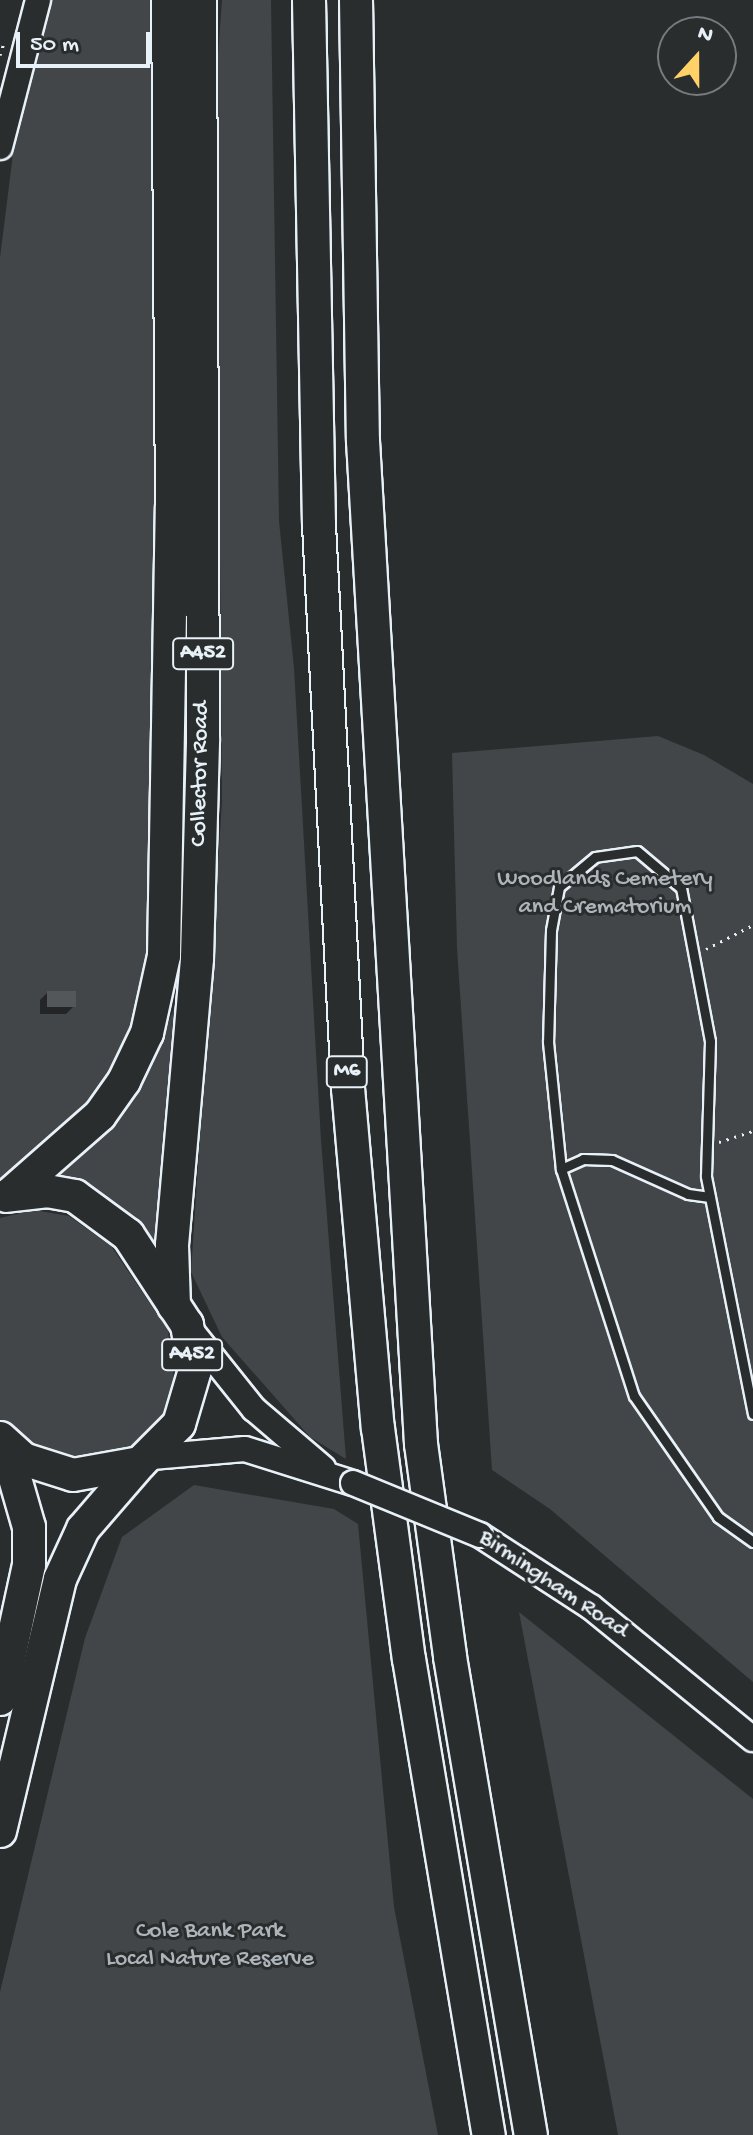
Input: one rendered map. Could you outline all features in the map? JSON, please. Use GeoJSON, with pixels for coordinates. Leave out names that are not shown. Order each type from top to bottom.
{"type":"FeatureCollection","features":[{"type":"Feature","properties":{"kind":"highway","name":"Collector Road"},"geometry":{"type":"LineString","coordinates":[[4,1197],[100,1115],[124,1081],[147,1033],[164,956],[172,522],[168,0]]}},
{"type":"Feature","properties":{"kind":"highway","name":"Collector Road"},"geometry":{"type":"LineString","coordinates":[[181,1316],[172,1245],[197,958],[203,738],[200,0]]}},
{"type":"Feature","properties":{"kind":"highway","name":"M6"},"geometry":{"type":"LineString","coordinates":[[309,0],[319,525],[348,1088],[378,1428],[409,1659],[489,2135]]}},
{"type":"Feature","properties":{"kind":"highway","name":"M6"},"geometry":{"type":"LineString","coordinates":[[356,0],[363,441],[421,1444],[450,1657],[531,2135]]}},
{"type":"Feature","properties":{"kind":"highway","name":"A452"},"geometry":{"type":"LineString","coordinates":[[0,1831],[60,1579],[83,1529],[179,1424],[190,1397],[195,1370],[181,1316],[128,1235],[102,1212],[75,1196],[48,1191],[4,1197]]}},
{"type":"Feature","properties":{"kind":"highway"},"geometry":{"type":"LineString","coordinates":[[2,1441],[41,1469],[73,1475],[146,1460]]}},
{"type":"Feature","properties":{"kind":"highway"},"geometry":{"type":"LineString","coordinates":[[0,1699],[29,1565],[29,1527],[2,1441]]}},
{"type":"Feature","properties":{"kind":"main road"},"geometry":{"type":"LineString","coordinates":[[1,137],[38,0]]}},
{"type":"Feature","properties":{"kind":"main road","name":"Birmingham Road"},"geometry":{"type":"LineString","coordinates":[[181,1316],[254,1409],[328,1473]]}},
{"type":"Feature","properties":{"kind":"main road","name":"Birmingham Road"},"geometry":{"type":"LineString","coordinates":[[146,1460],[245,1449],[328,1473],[480,1535],[591,1607],[753,1739]]}},
{"type":"Feature","properties":{"kind":"lane"},"geometry":{"type":"LineString","coordinates":[[753,1414],[710,1197],[711,1145],[705,1104],[710,1041],[681,888],[637,851],[595,857],[559,887],[551,930],[548,1042],[561,1169],[634,1396],[718,1517],[753,1542]]}},
{"type":"Feature","properties":{"kind":"lane"},"geometry":{"type":"LineString","coordinates":[[561,1169],[583,1159],[612,1160],[688,1194],[710,1197]]}},
{"type":"Feature","properties":{"kind":"path"},"geometry":{"type":"LineString","coordinates":[[695,954],[753,925]]}},
{"type":"Feature","properties":{"kind":"path"},"geometry":{"type":"LineString","coordinates":[[711,1145],[753,1131]]}},
{"type":"Feature","properties":{"kind":"green space"},"geometry":{"type":"Polygon","coordinates":[[[52,0],[155,0],[159,402],[154,957],[145,998],[115,1072],[69,1134],[0,1184],[0,258],[14,146],[52,0]]]}},
{"type":"Feature","properties":{"kind":"green space"},"geometry":{"type":"Polygon","coordinates":[[[222,0],[271,0],[279,521],[294,668],[321,1140],[346,1459],[310,1437],[222,1337],[191,1272],[222,802],[216,83],[222,0]]]}},
{"type":"Feature","properties":{"kind":"green space","name":"Woodlands Cemetery and Crematorium"},"geometry":{"type":"Polygon","coordinates":[[[658,736],[704,755],[753,784],[753,1682],[550,1509],[492,1470],[457,948],[452,753],[658,736]]]}},
{"type":"Feature","properties":{"kind":"green space"},"geometry":{"type":"Polygon","coordinates":[[[183,987],[160,1258],[132,1221],[101,1192],[52,1180],[139,1093],[183,987]]]}},
{"type":"Feature","properties":{"kind":"green space"},"geometry":{"type":"Polygon","coordinates":[[[34,1210],[69,1216],[111,1246],[168,1330],[176,1397],[161,1424],[131,1456],[44,1461],[0,1423],[0,1218],[34,1210]]]}},
{"type":"Feature","properties":{"kind":"green space","name":"Cole Bank Park Local Nature Reserve"},"geometry":{"type":"Polygon","coordinates":[[[194,1485],[334,1509],[358,1524],[394,1907],[438,2135],[0,2135],[0,1992],[85,1638],[122,1537],[194,1485]]]}},
{"type":"Feature","properties":{"kind":"green space"},"geometry":{"type":"Polygon","coordinates":[[[519,1612],[753,1799],[753,2135],[618,2135],[519,1612]]]}},
{"type":"Feature","properties":{"kind":"building"},"geometry":{"type":"Polygon","coordinates":[[[47,991],[76,991],[76,1007],[47,1007],[47,991]]]}}]}
